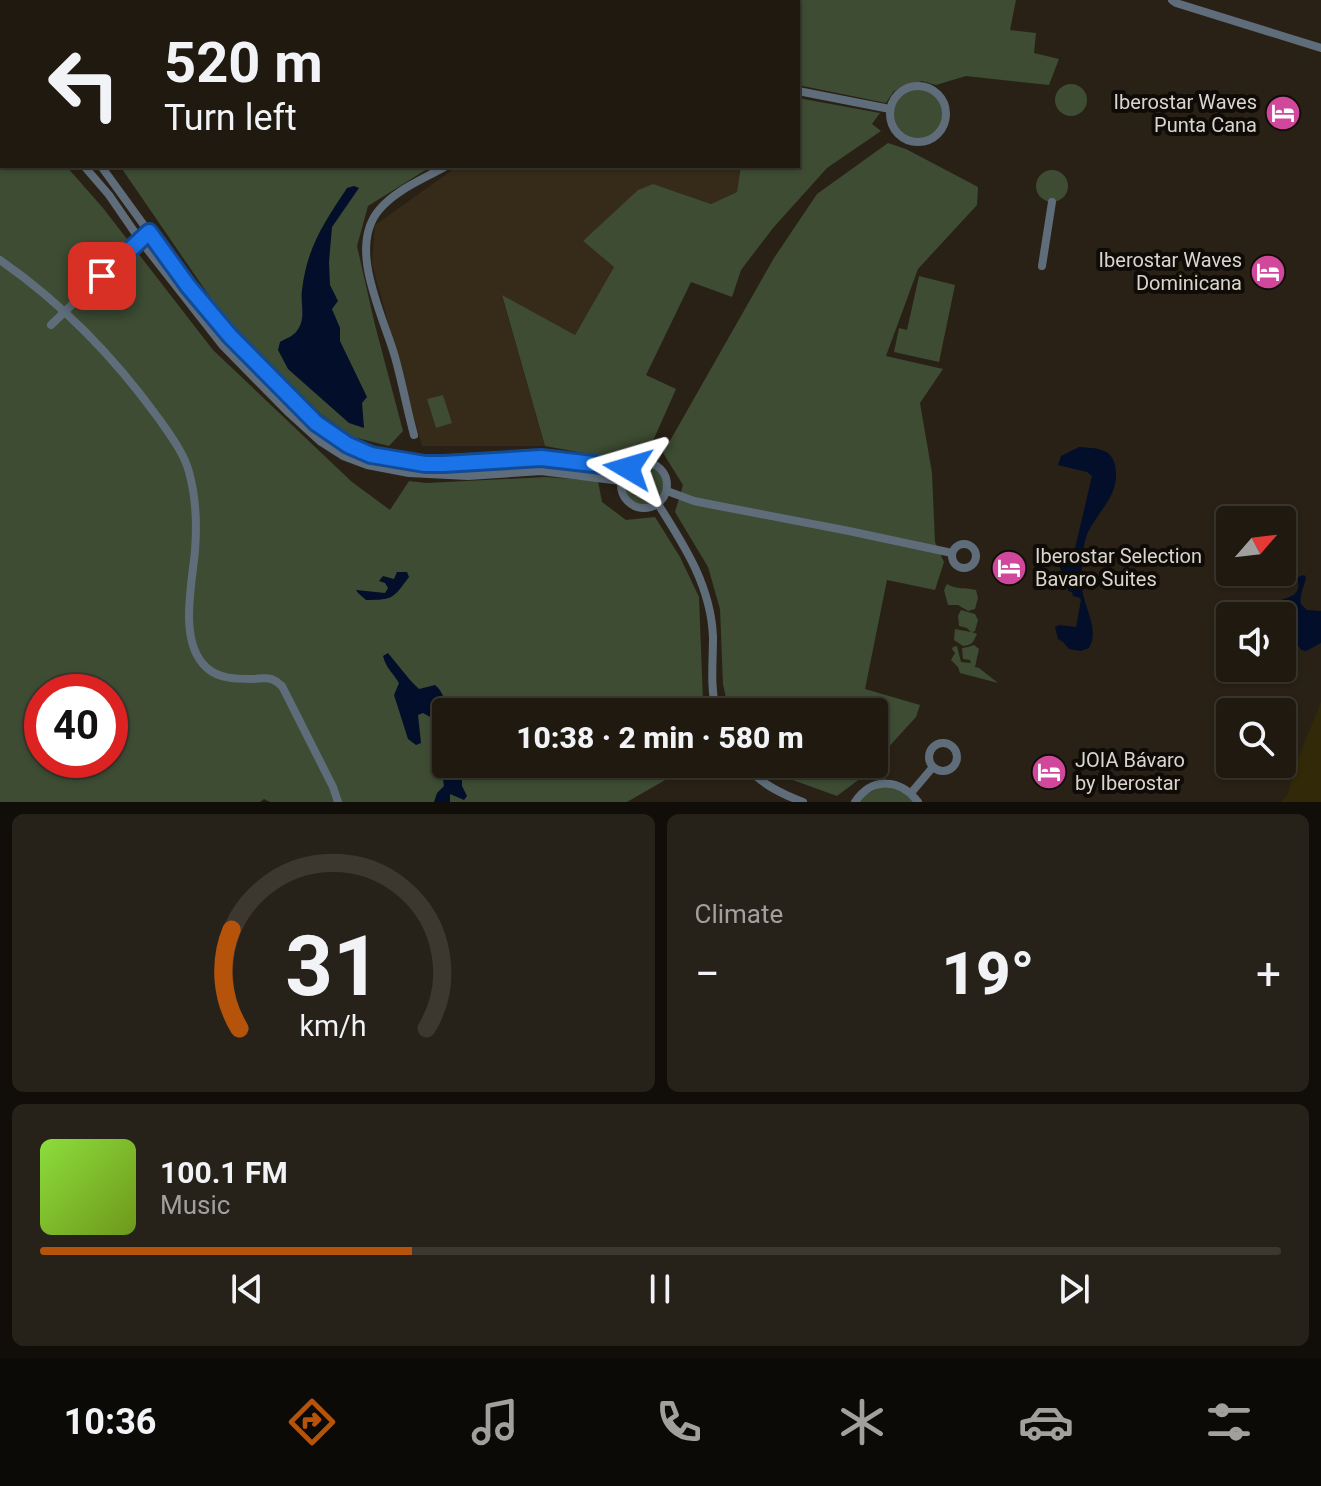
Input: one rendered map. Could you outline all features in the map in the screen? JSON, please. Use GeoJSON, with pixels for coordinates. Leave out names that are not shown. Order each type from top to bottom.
{"type":"FeatureCollection","features":[{"type":"Feature","properties":{"kind":"street"},"geometry":{"type":"LineString","coordinates":[[1172,0],[1321,48]]}},
{"type":"Feature","properties":{"kind":"street"},"geometry":{"type":"LineString","coordinates":[[919,85],[934,90],[941,97],[947,115],[940,132],[933,138],[916,142],[895,130],[890,109],[897,95],[911,86],[919,85]]}},
{"type":"Feature","properties":{"kind":"street"},"geometry":{"type":"LineString","coordinates":[[800,91],[890,109]]}},
{"type":"Feature","properties":{"kind":"street"},"geometry":{"type":"LineString","coordinates":[[86,168],[231,355],[321,442],[343,456],[367,465],[420,474],[468,476],[541,471],[621,481]]}},
{"type":"Feature","properties":{"kind":"street"},"geometry":{"type":"LineString","coordinates":[[102,168],[188,286],[230,336],[316,423],[348,445],[371,455],[425,464],[541,458],[628,468],[641,462],[656,465],[666,476],[667,491],[658,504],[643,509],[629,503],[621,489],[621,481],[628,468]]}},
{"type":"Feature","properties":{"kind":"street"},"geometry":{"type":"LineString","coordinates":[[414,435],[381,317],[366,248],[368,231],[377,211],[391,198],[443,168]]}},
{"type":"Feature","properties":{"kind":"street"},"geometry":{"type":"LineString","coordinates":[[1042,266],[1052,202]]}},
{"type":"Feature","properties":{"kind":"street"},"geometry":{"type":"LineString","coordinates":[[51,325],[149,232]]}},
{"type":"Feature","properties":{"kind":"street"},"geometry":{"type":"LineString","coordinates":[[0,260],[31,281],[65,312],[132,382],[168,433],[189,469],[196,509],[188,625],[196,652],[205,667],[219,677],[270,679],[282,686],[338,802]]}},
{"type":"Feature","properties":{"kind":"street"},"geometry":{"type":"LineString","coordinates":[[667,491],[694,501],[952,553]]}},
{"type":"Feature","properties":{"kind":"street"},"geometry":{"type":"LineString","coordinates":[[658,504],[697,569],[708,601],[713,634],[713,698]]}},
{"type":"Feature","properties":{"kind":"street"},"geometry":{"type":"LineString","coordinates":[[911,793],[933,767]]}},
{"type":"Feature","properties":{"kind":"street"},"geometry":{"type":"LineString","coordinates":[[758,778],[778,793],[803,802]]}},
{"type":"Feature","properties":{"kind":"street"},"geometry":{"type":"LineString","coordinates":[[855,802],[866,789],[889,783],[901,786],[918,802]]}},
{"type":"Feature","properties":{"kind":"shaded area"},"geometry":{"type":"Polygon","coordinates":[[[455,168],[741,168],[737,192],[711,204],[652,184],[583,241],[614,267],[575,335],[502,296],[545,446],[422,446],[372,264],[375,225],[455,168]]]}},
{"type":"Feature","properties":{"kind":"green space"},"geometry":{"type":"Polygon","coordinates":[[[800,0],[1016,0],[1010,30],[1036,33],[1034,53],[1059,59],[1049,85],[966,76],[936,85],[922,81],[894,91],[886,103],[800,85],[800,0]]]}},
{"type":"Feature","properties":{"kind":"green space"},"geometry":{"type":"Polygon","coordinates":[[[1071,84],[1082,89],[1087,100],[1082,111],[1071,116],[1060,111],[1055,100],[1060,89],[1071,84]]]}},
{"type":"Feature","properties":{"kind":"green space"},"geometry":{"type":"Polygon","coordinates":[[[918,86],[938,94],[946,114],[938,134],[918,142],[898,134],[890,114],[898,94],[918,86]]]}},
{"type":"Feature","properties":{"kind":"green space"},"geometry":{"type":"Polygon","coordinates":[[[800,98],[880,113],[872,124],[881,131],[827,168],[773,228],[741,270],[732,297],[691,282],[646,375],[676,389],[649,450],[616,459],[545,446],[502,295],[575,335],[614,267],[583,241],[638,190],[653,184],[711,204],[737,192],[741,168],[800,168],[800,98]]]}},
{"type":"Feature","properties":{"kind":"green space"},"geometry":{"type":"Polygon","coordinates":[[[888,143],[906,149],[978,187],[977,205],[918,269],[886,356],[943,369],[920,403],[932,473],[935,542],[944,562],[935,590],[887,580],[865,689],[920,705],[916,717],[888,748],[888,698],[726,698],[720,609],[708,567],[675,512],[683,485],[663,453],[774,258],[817,194],[888,143]]]}},
{"type":"Feature","properties":{"kind":"green space"},"geometry":{"type":"Polygon","coordinates":[[[0,168],[68,168],[103,208],[213,350],[352,482],[390,510],[409,481],[426,483],[546,477],[598,481],[602,502],[626,520],[655,517],[680,557],[699,597],[703,698],[432,698],[432,778],[669,778],[627,802],[270,802],[264,799],[260,802],[0,802],[0,168]]]}},
{"type":"Feature","properties":{"kind":"green space"},"geometry":{"type":"Polygon","coordinates":[[[121,168],[429,168],[368,206],[357,246],[403,431],[389,446],[353,437],[321,414],[223,316],[121,168]]]}},
{"type":"Feature","properties":{"kind":"green space"},"geometry":{"type":"Polygon","coordinates":[[[1052,170],[1063,175],[1068,186],[1063,197],[1052,202],[1041,197],[1036,186],[1041,175],[1052,170]]]}},
{"type":"Feature","properties":{"kind":"green space"},"geometry":{"type":"Polygon","coordinates":[[[919,276],[955,285],[939,362],[894,352],[899,328],[907,330],[919,276]]]}},
{"type":"Feature","properties":{"kind":"green space"},"geometry":{"type":"Polygon","coordinates":[[[443,395],[452,423],[436,428],[427,399],[443,395]]]}},
{"type":"Feature","properties":{"kind":"green space"},"geometry":{"type":"Polygon","coordinates":[[[644,462],[660,469],[667,485],[660,501],[644,508],[628,501],[621,485],[628,469],[644,462]]]}},
{"type":"Feature","properties":{"kind":"green space"},"geometry":{"type":"Polygon","coordinates":[[[947,584],[976,590],[978,598],[975,609],[968,611],[958,605],[948,605],[944,590],[947,584]]]}},
{"type":"Feature","properties":{"kind":"green space"},"geometry":{"type":"Polygon","coordinates":[[[961,610],[975,614],[978,620],[972,632],[977,634],[973,641],[963,646],[954,640],[955,629],[971,632],[959,626],[961,610]]]}},
{"type":"Feature","properties":{"kind":"green space"},"geometry":{"type":"Polygon","coordinates":[[[974,645],[979,649],[975,667],[998,683],[960,673],[951,660],[955,653],[952,649],[957,646],[961,662],[971,663],[963,659],[962,648],[974,645]]]}},
{"type":"Feature","properties":{"kind":"green space"},"geometry":{"type":"Polygon","coordinates":[[[787,778],[860,778],[837,796],[787,778]]]}},
{"type":"Feature","properties":{"kind":"green space"},"geometry":{"type":"Polygon","coordinates":[[[889,783],[918,802],[855,802],[858,798],[889,783]]]}},
{"type":"Feature","properties":{"kind":"sand"},"geometry":{"type":"Polygon","coordinates":[[[1321,702],[1321,802],[1281,802],[1288,794],[1292,778],[1296,778],[1297,761],[1321,702]]]}},
{"type":"Feature","properties":{"kind":"water"},"geometry":{"type":"Polygon","coordinates":[[[347,188],[359,188],[332,227],[329,262],[330,285],[338,301],[332,309],[340,328],[340,341],[367,397],[362,403],[364,428],[349,423],[288,369],[278,350],[280,342],[295,333],[301,322],[304,275],[318,236],[347,188]]]}},
{"type":"Feature","properties":{"kind":"water"},"geometry":{"type":"Polygon","coordinates":[[[1079,447],[1108,453],[1114,462],[1116,475],[1112,492],[1084,544],[1082,588],[1093,633],[1089,648],[1081,651],[1069,649],[1058,639],[1055,627],[1076,627],[1081,600],[1068,591],[1058,565],[1038,557],[1040,553],[1070,561],[1073,557],[1092,476],[1058,465],[1061,456],[1079,447]]]}},
{"type":"Feature","properties":{"kind":"water"},"geometry":{"type":"Polygon","coordinates":[[[397,572],[407,572],[409,577],[392,596],[366,600],[356,590],[385,593],[388,588],[379,581],[383,576],[394,579],[397,572]]]}},
{"type":"Feature","properties":{"kind":"water"},"geometry":{"type":"Polygon","coordinates":[[[1296,572],[1298,577],[1306,577],[1301,604],[1307,610],[1321,611],[1321,643],[1306,651],[1301,650],[1296,643],[1296,602],[1278,602],[1294,595],[1298,581],[1296,572]]]}},
{"type":"Feature","properties":{"kind":"water"},"geometry":{"type":"Polygon","coordinates":[[[388,653],[419,689],[435,685],[441,691],[443,698],[432,698],[432,718],[423,713],[418,715],[421,743],[416,745],[408,739],[394,695],[399,683],[383,656],[388,653]]]}},
{"type":"Feature","properties":{"kind":"water"},"geometry":{"type":"Polygon","coordinates":[[[443,778],[462,778],[467,796],[464,800],[450,794],[450,802],[434,802],[444,786],[443,778]]]}},
{"type":"Feature","properties":{"kind":"place","name":"Iberostar Waves Punta Cana"},"geometry":{"type":"Point","coordinates":[1283,113]}},
{"type":"Feature","properties":{"kind":"place","name":"Iberostar Waves Dominicana"},"geometry":{"type":"Point","coordinates":[1268,272]}},
{"type":"Feature","properties":{"kind":"place","name":"Iberostar Selection Bavaro Suites"},"geometry":{"type":"Point","coordinates":[1009,568]}},
{"type":"Feature","properties":{"kind":"place","name":"JOIA Bávaro by Iberostar"},"geometry":{"type":"Point","coordinates":[1049,772]}},
{"type":"Feature","properties":{"kind":"route"},"geometry":{"type":"LineString","coordinates":[[102,276],[149,232],[188,286],[230,336],[316,423],[360,451],[425,464],[541,458],[628,468]]}}]}
